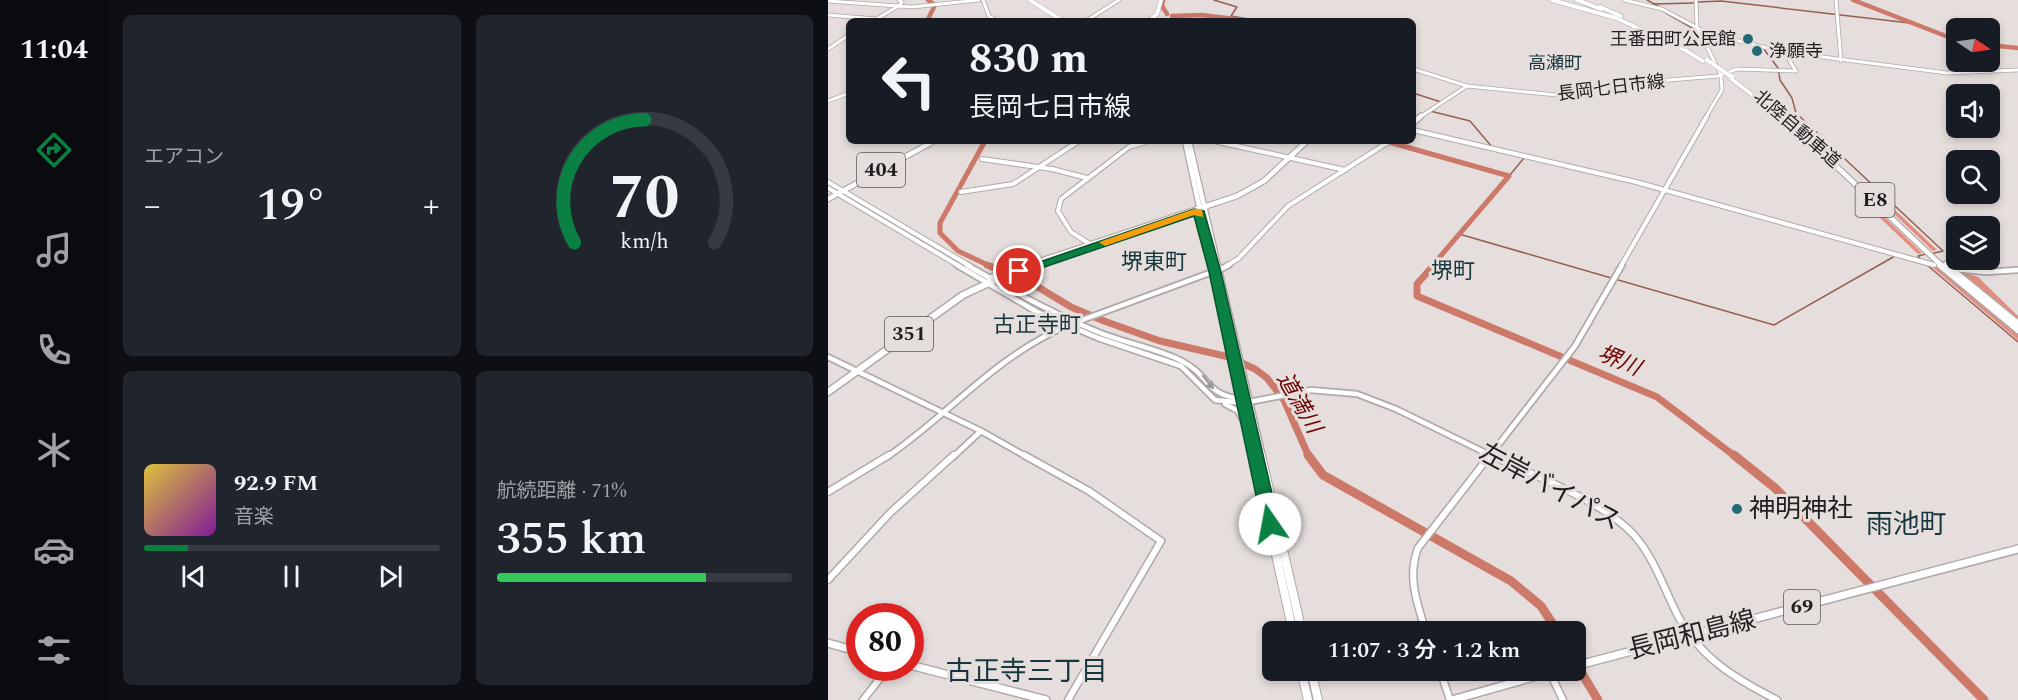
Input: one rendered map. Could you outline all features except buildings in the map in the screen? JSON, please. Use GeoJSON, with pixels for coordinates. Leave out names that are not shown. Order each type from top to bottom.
{"type":"FeatureCollection","features":[{"type":"Feature","properties":{"kind":"highway"},"geometry":{"type":"LineString","coordinates":[[1025,0],[1035,9],[1057,18]]}},
{"type":"Feature","properties":{"kind":"highway"},"geometry":{"type":"LineString","coordinates":[[1029,0],[1057,18]]}},
{"type":"Feature","properties":{"kind":"highway"},"geometry":{"type":"LineString","coordinates":[[1152,18],[1157,14],[1161,0]]}},
{"type":"Feature","properties":{"kind":"highway","name":"北陸自動車道"},"geometry":{"type":"LineString","coordinates":[[1552,0],[1616,18],[1685,50]]}},
{"type":"Feature","properties":{"kind":"highway","name":"北陸自動車道"},"geometry":{"type":"LineString","coordinates":[[1577,0],[1629,21],[1705,61],[1730,77],[1802,130],[1934,255],[2018,324]]}},
{"type":"Feature","properties":{"kind":"highway","name":"北陸自動車道"},"geometry":{"type":"LineString","coordinates":[[1583,0],[1610,11],[1705,61]]}},
{"type":"Feature","properties":{"kind":"highway","name":"北陸自動車道"},"geometry":{"type":"LineString","coordinates":[[1730,77],[1796,129],[1916,244],[2018,330]]}},
{"type":"Feature","properties":{"kind":"highway","name":"404"},"geometry":{"type":"LineString","coordinates":[[828,199],[928,144]]}},
{"type":"Feature","properties":{"kind":"highway"},"geometry":{"type":"LineString","coordinates":[[1186,144],[1240,368],[1250,432],[1291,621]]}},
{"type":"Feature","properties":{"kind":"highway"},"geometry":{"type":"LineString","coordinates":[[1189,144],[1200,208]]}},
{"type":"Feature","properties":{"kind":"highway","name":"351"},"geometry":{"type":"LineString","coordinates":[[828,387],[988,281]]}},
{"type":"Feature","properties":{"kind":"highway","name":"351"},"geometry":{"type":"LineString","coordinates":[[828,392],[856,369]]}},
{"type":"Feature","properties":{"kind":"highway"},"geometry":{"type":"LineString","coordinates":[[1245,400],[1299,621]]}},
{"type":"Feature","properties":{"kind":"highway"},"geometry":{"type":"LineString","coordinates":[[1304,681],[1308,700]]}},
{"type":"Feature","properties":{"kind":"highway"},"geometry":{"type":"LineString","coordinates":[[1314,681],[1318,700]]}},
{"type":"Feature","properties":{"kind":"main road"},"geometry":{"type":"LineString","coordinates":[[1624,0],[1662,9],[1698,29],[1784,52],[1947,73],[2018,70]]}},
{"type":"Feature","properties":{"kind":"main road","name":"長岡七日市線"},"geometry":{"type":"LineString","coordinates":[[1467,86],[1567,96],[1595,86],[1721,75],[1737,69],[1796,71],[1784,52]]}},
{"type":"Feature","properties":{"kind":"main road"},"geometry":{"type":"LineString","coordinates":[[1416,120],[1430,108],[1467,86]]}},
{"type":"Feature","properties":{"kind":"main road"},"geometry":{"type":"LineString","coordinates":[[988,281],[1252,189],[1305,144]]}},
{"type":"Feature","properties":{"kind":"main road","name":"長岡和島線"},"geometry":{"type":"LineString","coordinates":[[1586,663],[2018,549]]}},
{"type":"Feature","properties":{"kind":"main road"},"geometry":{"type":"LineString","coordinates":[[828,643],[846,648]]}},
{"type":"Feature","properties":{"kind":"main road"},"geometry":{"type":"LineString","coordinates":[[924,669],[1046,700]]}},
{"type":"Feature","properties":{"kind":"main road"},"geometry":{"type":"LineString","coordinates":[[1451,700],[1521,681]]}},
{"type":"Feature","properties":{"kind":"street"},"geometry":{"type":"LineString","coordinates":[[878,18],[902,3],[899,0]]}},
{"type":"Feature","properties":{"kind":"street"},"geometry":{"type":"LineString","coordinates":[[828,2],[897,7],[932,6],[979,0]]}},
{"type":"Feature","properties":{"kind":"street"},"geometry":{"type":"LineString","coordinates":[[983,0],[989,16],[992,18]]}},
{"type":"Feature","properties":{"kind":"street"},"geometry":{"type":"LineString","coordinates":[[1091,18],[1119,0]]}},
{"type":"Feature","properties":{"kind":"street"},"geometry":{"type":"LineString","coordinates":[[1423,621],[1411,579],[1415,554],[1424,538],[1575,346],[1721,92],[1721,75],[1698,29],[1696,0]]}},
{"type":"Feature","properties":{"kind":"street"},"geometry":{"type":"LineString","coordinates":[[1836,0],[1841,60]]}},
{"type":"Feature","properties":{"kind":"street"},"geometry":{"type":"LineString","coordinates":[[828,15],[856,18]]}},
{"type":"Feature","properties":{"kind":"street"},"geometry":{"type":"LineString","coordinates":[[828,49],[846,37]]}},
{"type":"Feature","properties":{"kind":"street"},"geometry":{"type":"LineString","coordinates":[[1416,70],[1467,86]]}},
{"type":"Feature","properties":{"kind":"street"},"geometry":{"type":"LineString","coordinates":[[828,101],[846,94]]}},
{"type":"Feature","properties":{"kind":"street"},"geometry":{"type":"LineString","coordinates":[[1416,131],[1664,190],[1934,265]]}},
{"type":"Feature","properties":{"kind":"street"},"geometry":{"type":"LineString","coordinates":[[961,192],[1006,187],[1074,144]]}},
{"type":"Feature","properties":{"kind":"street"},"geometry":{"type":"LineString","coordinates":[[1091,245],[1071,232],[1058,209],[1064,195],[1129,147],[1139,144]]}},
{"type":"Feature","properties":{"kind":"street"},"geometry":{"type":"LineString","coordinates":[[1227,144],[1345,170]]}},
{"type":"Feature","properties":{"kind":"street"},"geometry":{"type":"LineString","coordinates":[[828,492],[897,449],[999,363],[1029,343],[1099,313],[1218,270],[1238,259],[1282,211],[1385,144]]}},
{"type":"Feature","properties":{"kind":"street"},"geometry":{"type":"LineString","coordinates":[[982,159],[1039,167],[1087,178]]}},
{"type":"Feature","properties":{"kind":"street","name":"左岸バイパス"},"geometry":{"type":"LineString","coordinates":[[828,182],[840,192],[1066,326],[1150,354],[1186,369],[1215,400],[1245,400],[1289,393],[1333,390],[1369,398],[1598,507],[1629,528],[1649,553],[1690,636],[1730,673],[1777,700]]}},
{"type":"Feature","properties":{"kind":"street","name":"左岸バイパス"},"geometry":{"type":"LineString","coordinates":[[828,188],[840,192]]}},
{"type":"Feature","properties":{"kind":"street"},"geometry":{"type":"LineString","coordinates":[[1966,270],[1986,272],[2018,270]]}},
{"type":"Feature","properties":{"kind":"street","name":"左岸バイパス"},"geometry":{"type":"LineString","coordinates":[[988,281],[1074,323],[1186,363],[1223,397],[1245,400]]}},
{"type":"Feature","properties":{"kind":"street"},"geometry":{"type":"LineString","coordinates":[[1138,346],[1151,352],[1150,354]]}},
{"type":"Feature","properties":{"kind":"street"},"geometry":{"type":"LineString","coordinates":[[828,357],[981,431],[1089,491],[1161,541],[1068,700]]}},
{"type":"Feature","properties":{"kind":"street"},"geometry":{"type":"LineString","coordinates":[[1215,400],[1238,411],[1250,432]]}},
{"type":"Feature","properties":{"kind":"street"},"geometry":{"type":"LineString","coordinates":[[828,580],[886,517],[981,431]]}},
{"type":"Feature","properties":{"kind":"street"},"geometry":{"type":"LineString","coordinates":[[864,700],[878,681]]}},
{"type":"Feature","properties":{"kind":"street"},"geometry":{"type":"LineString","coordinates":[[1444,681],[1451,700]]}},
{"type":"Feature","properties":{"kind":"street"},"geometry":{"type":"LineString","coordinates":[[1557,681],[1563,700]]}},
{"type":"Feature","properties":{"kind":"shaded area"},"geometry":{"type":"Polygon","coordinates":[[[1868,189],[1873,189],[1937,250],[1933,251],[1868,189]]]}},
{"type":"Feature","properties":{"kind":"shaded area"},"geometry":{"type":"Polygon","coordinates":[[[1860,194],[1922,253],[1918,254],[1860,199],[1857,196],[1860,194]]]}},
{"type":"Feature","properties":{"kind":"shaded area"},"geometry":{"type":"Polygon","coordinates":[[[1931,266],[1937,267],[2018,333],[2018,340],[1931,266]]]}},
{"type":"Feature","properties":{"kind":"shaded area"},"geometry":{"type":"Polygon","coordinates":[[[1958,271],[1978,277],[2018,316],[2018,321],[1958,271]]]}},
{"type":"Feature","properties":{"kind":"waterway","name":"道満川"},"geometry":{"type":"LineString","coordinates":[[928,0],[935,5]]}},
{"type":"Feature","properties":{"kind":"waterway","name":"堺川"},"geometry":{"type":"LineString","coordinates":[[1163,0],[1162,6],[1167,14]]}},
{"type":"Feature","properties":{"kind":"waterway"},"geometry":{"type":"LineString","coordinates":[[1214,0],[1237,7],[1231,16],[1242,18]]}},
{"type":"Feature","properties":{"kind":"waterway"},"geometry":{"type":"LineString","coordinates":[[1647,0],[1654,4]]}},
{"type":"Feature","properties":{"kind":"waterway"},"geometry":{"type":"LineString","coordinates":[[1853,0],[1946,36]]}},
{"type":"Feature","properties":{"kind":"waterway"},"geometry":{"type":"LineString","coordinates":[[1698,2],[1721,1],[1910,23]]}},
{"type":"Feature","properties":{"kind":"waterway"},"geometry":{"type":"LineString","coordinates":[[1654,4],[1694,3]]}},
{"type":"Feature","properties":{"kind":"waterway"},"geometry":{"type":"LineString","coordinates":[[1654,4],[1658,6]]}},
{"type":"Feature","properties":{"kind":"waterway","name":"道満川"},"geometry":{"type":"LineString","coordinates":[[928,18],[934,7]]}},
{"type":"Feature","properties":{"kind":"waterway"},"geometry":{"type":"LineString","coordinates":[[1666,13],[1694,29],[1700,37]]}},
{"type":"Feature","properties":{"kind":"waterway","name":"堺川"},"geometry":{"type":"LineString","coordinates":[[1172,16],[1202,15],[1226,18]]}},
{"type":"Feature","properties":{"kind":"waterway"},"geometry":{"type":"LineString","coordinates":[[1704,37],[1718,37]]}},
{"type":"Feature","properties":{"kind":"waterway"},"geometry":{"type":"LineString","coordinates":[[2000,46],[2018,48]]}},
{"type":"Feature","properties":{"kind":"waterway"},"geometry":{"type":"LineString","coordinates":[[1763,48],[1778,68],[1780,80],[1792,98],[1796,113],[1943,251],[1930,254]]}},
{"type":"Feature","properties":{"kind":"waterway"},"geometry":{"type":"LineString","coordinates":[[1416,94],[1441,102]]}},
{"type":"Feature","properties":{"kind":"waterway"},"geometry":{"type":"LineString","coordinates":[[1430,111],[1470,121],[1492,147]]}},
{"type":"Feature","properties":{"kind":"waterway","name":"道満川"},"geometry":{"type":"LineString","coordinates":[[983,144],[940,223],[940,233],[958,251],[990,266]]}},
{"type":"Feature","properties":{"kind":"waterway","name":"堺川"},"geometry":{"type":"LineString","coordinates":[[1396,144],[1509,176],[1432,266]]}},
{"type":"Feature","properties":{"kind":"waterway"},"geometry":{"type":"LineString","coordinates":[[1495,151],[1524,158],[1509,176]]}},
{"type":"Feature","properties":{"kind":"waterway"},"geometry":{"type":"LineString","coordinates":[[1459,234],[1774,325],[1895,256],[1927,265],[2018,342]]}},
{"type":"Feature","properties":{"kind":"waterway"},"geometry":{"type":"LineString","coordinates":[[1921,260],[1918,256],[1926,254]]}},
{"type":"Feature","properties":{"kind":"waterway","name":"道満川"},"geometry":{"type":"LineString","coordinates":[[987,265],[1028,281],[1071,307],[1104,321],[1160,341],[1229,357],[1255,369],[1267,378],[1284,400],[1308,455]]}},
{"type":"Feature","properties":{"kind":"waterway","name":"堺川"},"geometry":{"type":"LineString","coordinates":[[1434,265],[1417,284],[1417,296],[1657,397],[1736,457]]}},
{"type":"Feature","properties":{"kind":"waterway","name":"道満川"},"geometry":{"type":"LineString","coordinates":[[1308,455],[1323,475],[1511,581],[1541,606],[1551,621]]}},
{"type":"Feature","properties":{"kind":"waterway","name":"堺川"},"geometry":{"type":"LineString","coordinates":[[1734,455],[1775,488],[1984,700]]}},
{"type":"Feature","properties":{"kind":"waterway","name":"道満川"},"geometry":{"type":"LineString","coordinates":[[1586,680],[1598,700]]}},
{"type":"Feature","properties":{"kind":"slow traffic"},"geometry":{"type":"LineString","coordinates":[[1105,242],[1190,213],[1198,211],[1199,214]]}},
{"type":"Feature","properties":{"kind":"place","name":"王番田町公民館"},"geometry":{"type":"Point","coordinates":[1748,39]}},
{"type":"Feature","properties":{"kind":"place","name":"浄願寺"},"geometry":{"type":"Point","coordinates":[1757,51]}},
{"type":"Feature","properties":{"kind":"place","name":"神明神社"},"geometry":{"type":"Point","coordinates":[1737,509]}},
{"type":"Feature","properties":{"kind":"district","name":"高瀬町"},"geometry":{"type":"Point","coordinates":[1555,63]}},
{"type":"Feature","properties":{"kind":"district","name":"堺東町"},"geometry":{"type":"Point","coordinates":[1154,262]}},
{"type":"Feature","properties":{"kind":"district","name":"堺町"},"geometry":{"type":"Point","coordinates":[1453,271]}},
{"type":"Feature","properties":{"kind":"district","name":"古正寺町"},"geometry":{"type":"Point","coordinates":[1037,325]}},
{"type":"Feature","properties":{"kind":"district","name":"雨池町"},"geometry":{"type":"Point","coordinates":[1906,525]}},
{"type":"Feature","properties":{"kind":"district","name":"古正寺三丁目"},"geometry":{"type":"Point","coordinates":[1027,672]}},
{"type":"Feature","properties":{"kind":"route"},"geometry":{"type":"LineString","coordinates":[[1019,271],[1198,211],[1215,272],[1270,524]]}}]}
